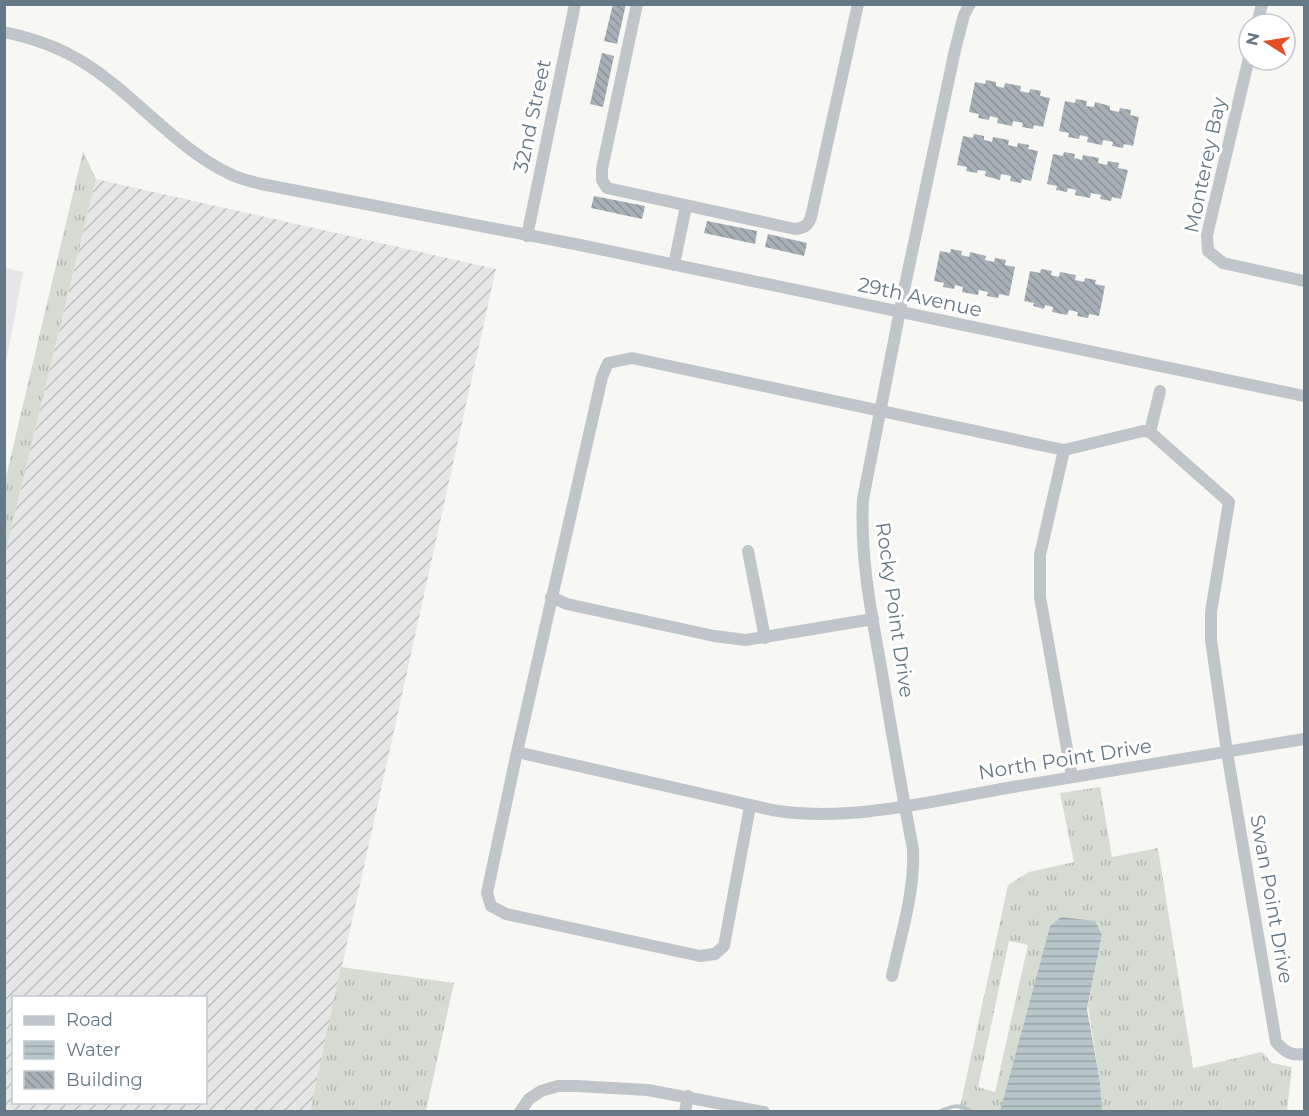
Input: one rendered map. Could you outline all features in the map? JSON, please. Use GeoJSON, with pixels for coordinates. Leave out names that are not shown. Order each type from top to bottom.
{"type":"FeatureCollection","features":[{"type":"Feature","properties":{"kind":"street","name":"32nd Street"},"geometry":{"type":"LineString","coordinates":[[527,236],[575,4]]}},
{"type":"Feature","properties":{"kind":"street"},"geometry":{"type":"LineString","coordinates":[[637,4],[602,169],[602,180],[607,188],[795,229],[804,228],[809,224],[858,4]]}},
{"type":"Feature","properties":{"kind":"street","name":"Rocky Point Drive"},"geometry":{"type":"LineString","coordinates":[[892,976],[914,870],[913,849],[863,552],[863,499],[955,50],[964,15],[970,4]]}},
{"type":"Feature","properties":{"kind":"street","name":"29th Avenue"},"geometry":{"type":"LineString","coordinates":[[4,32],[60,49],[82,61],[114,84],[205,160],[231,175],[304,193],[580,244],[900,313],[1305,396]]}},
{"type":"Feature","properties":{"kind":"street","name":"Monterey Bay"},"geometry":{"type":"LineString","coordinates":[[1246,72],[1207,235],[1208,251],[1223,263],[1305,281]]}},
{"type":"Feature","properties":{"kind":"street"},"geometry":{"type":"LineString","coordinates":[[674,265],[686,206]]}},
{"type":"Feature","properties":{"kind":"street"},"geometry":{"type":"LineString","coordinates":[[750,806],[724,946],[715,954],[700,956],[506,914],[491,906],[487,893],[517,752],[602,377],[608,363],[632,358],[1064,450],[1143,431],[1150,432],[1160,391]]}},
{"type":"Feature","properties":{"kind":"street","name":"Swan Point Drive"},"geometry":{"type":"LineString","coordinates":[[1150,432],[1229,502],[1211,612],[1215,671],[1276,1042],[1283,1051],[1294,1055],[1305,1054]]}},
{"type":"Feature","properties":{"kind":"street"},"geometry":{"type":"LineString","coordinates":[[1064,450],[1040,555],[1040,573],[1041,597],[1072,777]]}},
{"type":"Feature","properties":{"kind":"street"},"geometry":{"type":"LineString","coordinates":[[748,551],[765,638]]}},
{"type":"Feature","properties":{"kind":"street"},"geometry":{"type":"LineString","coordinates":[[551,597],[567,604],[714,636],[746,640],[873,619]]}},
{"type":"Feature","properties":{"kind":"street","name":"North Point Drive"},"geometry":{"type":"LineString","coordinates":[[517,752],[750,806],[793,814],[832,814],[905,806],[1305,739]]}},
{"type":"Feature","properties":{"kind":"street"},"geometry":{"type":"LineString","coordinates":[[520,1112],[529,1099],[541,1091],[558,1086],[648,1090],[764,1112]]}},
{"type":"Feature","properties":{"kind":"street"},"geometry":{"type":"LineString","coordinates":[[685,1112],[688,1096]]}},
{"type":"Feature","properties":{"kind":"shaded area"},"geometry":{"type":"Polygon","coordinates":[[[96,179],[496,269],[310,1111],[5,1112],[5,554],[96,179]]]}},
{"type":"Feature","properties":{"kind":"shaded area"},"geometry":{"type":"Polygon","coordinates":[[[4,268],[23,272],[5,368],[4,268]]]}},
{"type":"Feature","properties":{"kind":"green space"},"geometry":{"type":"Polygon","coordinates":[[[83,151],[96,179],[5,554],[5,481],[83,151]]]}},
{"type":"Feature","properties":{"kind":"green space"},"geometry":{"type":"Polygon","coordinates":[[[1100,787],[1112,857],[1158,848],[1193,1068],[1262,1052],[1272,1063],[1292,1067],[1287,1111],[1102,1111],[1100,1082],[1088,1006],[1102,935],[1061,917],[1050,926],[1000,1111],[959,1112],[1008,885],[1029,872],[1074,862],[1060,793],[1100,787]],[[1009,941],[978,1087],[995,1092],[1028,945],[1009,941]]]}},
{"type":"Feature","properties":{"kind":"green space"},"geometry":{"type":"Polygon","coordinates":[[[341,967],[454,983],[426,1111],[310,1111],[341,967]]]}},
{"type":"Feature","properties":{"kind":"water"},"geometry":{"type":"Polygon","coordinates":[[[1061,917],[1095,921],[1102,935],[1087,1009],[1100,1082],[1102,1111],[1000,1111],[1050,926],[1061,917]]]}},
{"type":"Feature","properties":{"kind":"building"},"geometry":{"type":"Polygon","coordinates":[[[613,4],[626,4],[617,44],[604,41],[613,4]]]}},
{"type":"Feature","properties":{"kind":"building"},"geometry":{"type":"Polygon","coordinates":[[[602,53],[614,56],[603,107],[590,104],[602,53]]]}},
{"type":"Feature","properties":{"kind":"building"},"geometry":{"type":"Polygon","coordinates":[[[986,80],[996,82],[996,86],[1004,88],[1005,83],[1021,86],[1020,91],[1029,93],[1030,89],[1041,91],[1040,96],[1050,98],[1043,127],[1034,125],[1033,129],[1022,127],[1023,123],[1013,121],[1012,126],[997,123],[998,118],[990,116],[989,120],[978,118],[979,114],[969,112],[975,82],[985,84],[986,80]]]}},
{"type":"Feature","properties":{"kind":"building"},"geometry":{"type":"Polygon","coordinates":[[[1076,99],[1087,101],[1086,106],[1094,107],[1095,102],[1110,106],[1110,110],[1119,112],[1120,108],[1131,110],[1130,115],[1139,117],[1133,146],[1124,144],[1123,148],[1112,146],[1113,142],[1103,140],[1102,145],[1087,142],[1088,137],[1080,135],[1079,139],[1068,137],[1069,133],[1059,131],[1065,101],[1075,103],[1076,99]]]}},
{"type":"Feature","properties":{"kind":"building"},"geometry":{"type":"Polygon","coordinates":[[[974,134],[984,136],[984,140],[992,142],[993,137],[1009,140],[1008,145],[1017,147],[1018,143],[1029,145],[1028,149],[1038,151],[1031,181],[1022,179],[1021,183],[1010,181],[1011,176],[1001,174],[1000,180],[985,176],[986,171],[978,170],[977,173],[966,171],[967,167],[957,165],[963,136],[973,138],[974,134]]]}},
{"type":"Feature","properties":{"kind":"building"},"geometry":{"type":"Polygon","coordinates":[[[1064,152],[1075,154],[1074,158],[1082,160],[1083,155],[1099,158],[1098,163],[1107,165],[1108,161],[1119,163],[1118,168],[1128,170],[1121,199],[1112,197],[1111,201],[1100,199],[1101,195],[1091,193],[1090,198],[1075,195],[1076,190],[1068,188],[1067,192],[1056,190],[1057,186],[1047,184],[1053,154],[1063,156],[1064,152]]]}},
{"type":"Feature","properties":{"kind":"building"},"geometry":{"type":"Polygon","coordinates":[[[594,196],[645,206],[642,219],[591,208],[594,196]]]}},
{"type":"Feature","properties":{"kind":"building"},"geometry":{"type":"Polygon","coordinates":[[[707,221],[757,231],[755,244],[704,233],[707,221]]]}},
{"type":"Feature","properties":{"kind":"building"},"geometry":{"type":"Polygon","coordinates":[[[768,234],[807,243],[804,256],[765,247],[768,234]]]}},
{"type":"Feature","properties":{"kind":"building"},"geometry":{"type":"Polygon","coordinates":[[[951,249],[962,251],[961,255],[969,257],[970,252],[986,256],[985,260],[994,262],[995,258],[1006,260],[1005,265],[1015,267],[1009,296],[999,294],[998,298],[987,296],[988,292],[979,290],[978,295],[962,292],[963,287],[955,285],[954,289],[943,287],[944,283],[934,281],[940,251],[950,253],[951,249]]]}},
{"type":"Feature","properties":{"kind":"building"},"geometry":{"type":"Polygon","coordinates":[[[1041,269],[1052,271],[1051,275],[1059,277],[1060,272],[1076,275],[1075,280],[1084,282],[1085,278],[1096,280],[1095,284],[1105,286],[1099,316],[1089,314],[1088,318],[1077,316],[1078,312],[1069,310],[1067,315],[1052,312],[1053,307],[1045,305],[1044,309],[1033,306],[1034,303],[1024,301],[1030,271],[1040,273],[1041,269]]]}},
{"type":"Feature","properties":{"kind":"waterway"},"geometry":{"type":"LineString","coordinates":[[938,1112],[955,1106],[972,1112]]}}]}
